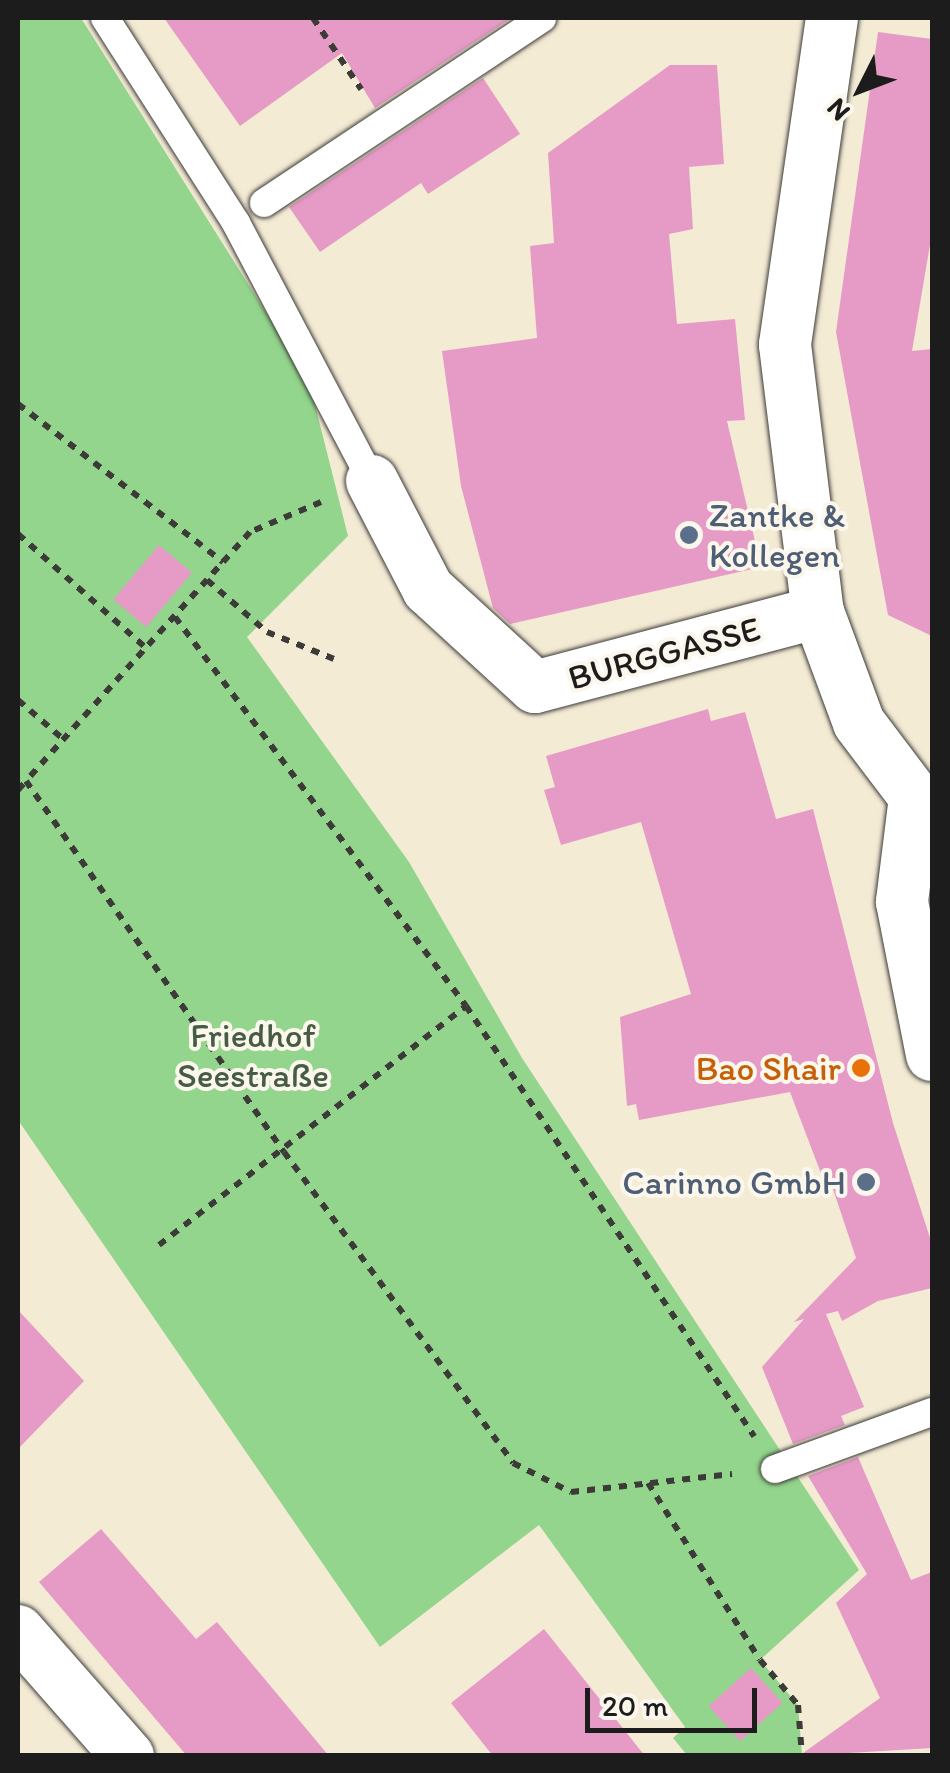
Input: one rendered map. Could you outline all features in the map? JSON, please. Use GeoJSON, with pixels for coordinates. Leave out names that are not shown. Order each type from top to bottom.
{"type":"FeatureCollection","features":[{"type":"Feature","properties":{"kind":"street"},"geometry":{"type":"LineString","coordinates":[[832,18],[785,345],[818,612],[858,723],[924,802],[902,902],[932,1056]]}},
{"type":"Feature","properties":{"kind":"street","name":"BURGGASSE"},"geometry":{"type":"LineString","coordinates":[[372,481],[428,589],[534,687],[818,612]]}},
{"type":"Feature","properties":{"kind":"street"},"geometry":{"type":"LineString","coordinates":[[18,1632],[128,1756]]}},
{"type":"Feature","properties":{"kind":"lane"},"geometry":{"type":"LineString","coordinates":[[105,18],[236,224],[372,481]]}},
{"type":"Feature","properties":{"kind":"lane"},"geometry":{"type":"LineString","coordinates":[[264,203],[542,18]]}},
{"type":"Feature","properties":{"kind":"lane"},"geometry":{"type":"LineString","coordinates":[[775,1468],[932,1412]]}},
{"type":"Feature","properties":{"kind":"path"},"geometry":{"type":"LineString","coordinates":[[313,18],[384,123]]}},
{"type":"Feature","properties":{"kind":"path"},"geometry":{"type":"LineString","coordinates":[[18,404],[223,562]]}},
{"type":"Feature","properties":{"kind":"path"},"geometry":{"type":"LineString","coordinates":[[18,790],[250,532],[372,481]]}},
{"type":"Feature","properties":{"kind":"path"},"geometry":{"type":"LineString","coordinates":[[18,534],[146,648]]}},
{"type":"Feature","properties":{"kind":"path"},"geometry":{"type":"LineString","coordinates":[[207,580],[267,632],[334,660]]}},
{"type":"Feature","properties":{"kind":"path"},"geometry":{"type":"LineString","coordinates":[[26,780],[284,1152],[513,1463],[571,1492],[775,1468],[466,1006],[175,617]]}},
{"type":"Feature","properties":{"kind":"path"},"geometry":{"type":"LineString","coordinates":[[18,700],[63,739]]}},
{"type":"Feature","properties":{"kind":"path"},"geometry":{"type":"LineString","coordinates":[[159,1245],[284,1152],[466,1006]]}},
{"type":"Feature","properties":{"kind":"path"},"geometry":{"type":"LineString","coordinates":[[648,1483],[760,1660],[798,1706],[802,1756]]}},
{"type":"Feature","properties":{"kind":"green space","name":"Friedhof Seestraße"},"geometry":{"type":"Polygon","coordinates":[[[18,18],[81,18],[309,381],[348,536],[247,637],[409,862],[522,1058],[859,1570],[760,1660],[798,1705],[802,1755],[687,1755],[673,1738],[685,1727],[539,1525],[380,1647],[18,1120],[18,18]]]}},
{"type":"Feature","properties":{"kind":"building"},"geometry":{"type":"Polygon","coordinates":[[[164,18],[511,18],[375,108],[342,53],[240,126],[164,18]]]}},
{"type":"Feature","properties":{"kind":"building"},"geometry":{"type":"Polygon","coordinates":[[[878,32],[932,39],[932,233],[912,351],[932,349],[932,636],[888,615],[836,332],[878,32]]]}},
{"type":"Feature","properties":{"kind":"building"},"geometry":{"type":"Polygon","coordinates":[[[670,65],[717,65],[724,164],[689,167],[693,229],[669,234],[677,324],[735,319],[745,420],[727,421],[761,567],[510,624],[493,608],[461,486],[442,351],[537,338],[530,246],[554,243],[548,153],[670,65]]]}},
{"type":"Feature","properties":{"kind":"building"},"geometry":{"type":"Polygon","coordinates":[[[483,78],[520,134],[428,194],[421,183],[320,252],[289,207],[483,78]]]}},
{"type":"Feature","properties":{"kind":"building"},"geometry":{"type":"Polygon","coordinates":[[[159,545],[192,573],[146,627],[113,599],[159,545]]]}},
{"type":"Feature","properties":{"kind":"building"},"geometry":{"type":"Polygon","coordinates":[[[708,709],[711,721],[745,712],[776,819],[813,809],[893,1123],[932,1244],[932,1288],[878,1301],[842,1321],[838,1311],[826,1314],[864,1407],[841,1416],[845,1425],[793,1444],[762,1367],[804,1319],[794,1322],[856,1258],[828,1174],[822,1176],[790,1092],[639,1120],[636,1104],[627,1106],[620,1017],[691,994],[641,822],[561,845],[544,790],[555,787],[546,756],[708,709]]]}},
{"type":"Feature","properties":{"kind":"building"},"geometry":{"type":"Polygon","coordinates":[[[18,1310],[84,1381],[18,1449],[18,1310]]]}},
{"type":"Feature","properties":{"kind":"building"},"geometry":{"type":"Polygon","coordinates":[[[858,1457],[911,1580],[932,1572],[932,1748],[799,1756],[880,1698],[836,1603],[867,1574],[808,1476],[858,1457]]]}},
{"type":"Feature","properties":{"kind":"building"},"geometry":{"type":"Polygon","coordinates":[[[101,1529],[196,1639],[217,1622],[329,1756],[187,1756],[39,1582],[101,1529]]]}},
{"type":"Feature","properties":{"kind":"building"},"geometry":{"type":"Polygon","coordinates":[[[544,1629],[645,1756],[493,1756],[451,1703],[544,1629]]]}},
{"type":"Feature","properties":{"kind":"building"},"geometry":{"type":"Polygon","coordinates":[[[751,1668],[782,1703],[740,1741],[709,1706],[751,1668]]]}},
{"type":"Feature","properties":{"kind":"place","name":"Zantke & Kollegen"},"geometry":{"type":"Point","coordinates":[689,535]}},
{"type":"Feature","properties":{"kind":"place","name":"Bao Shair"},"geometry":{"type":"Point","coordinates":[861,1068]}},
{"type":"Feature","properties":{"kind":"place","name":"Carinno GmbH"},"geometry":{"type":"Point","coordinates":[866,1182]}}]}
